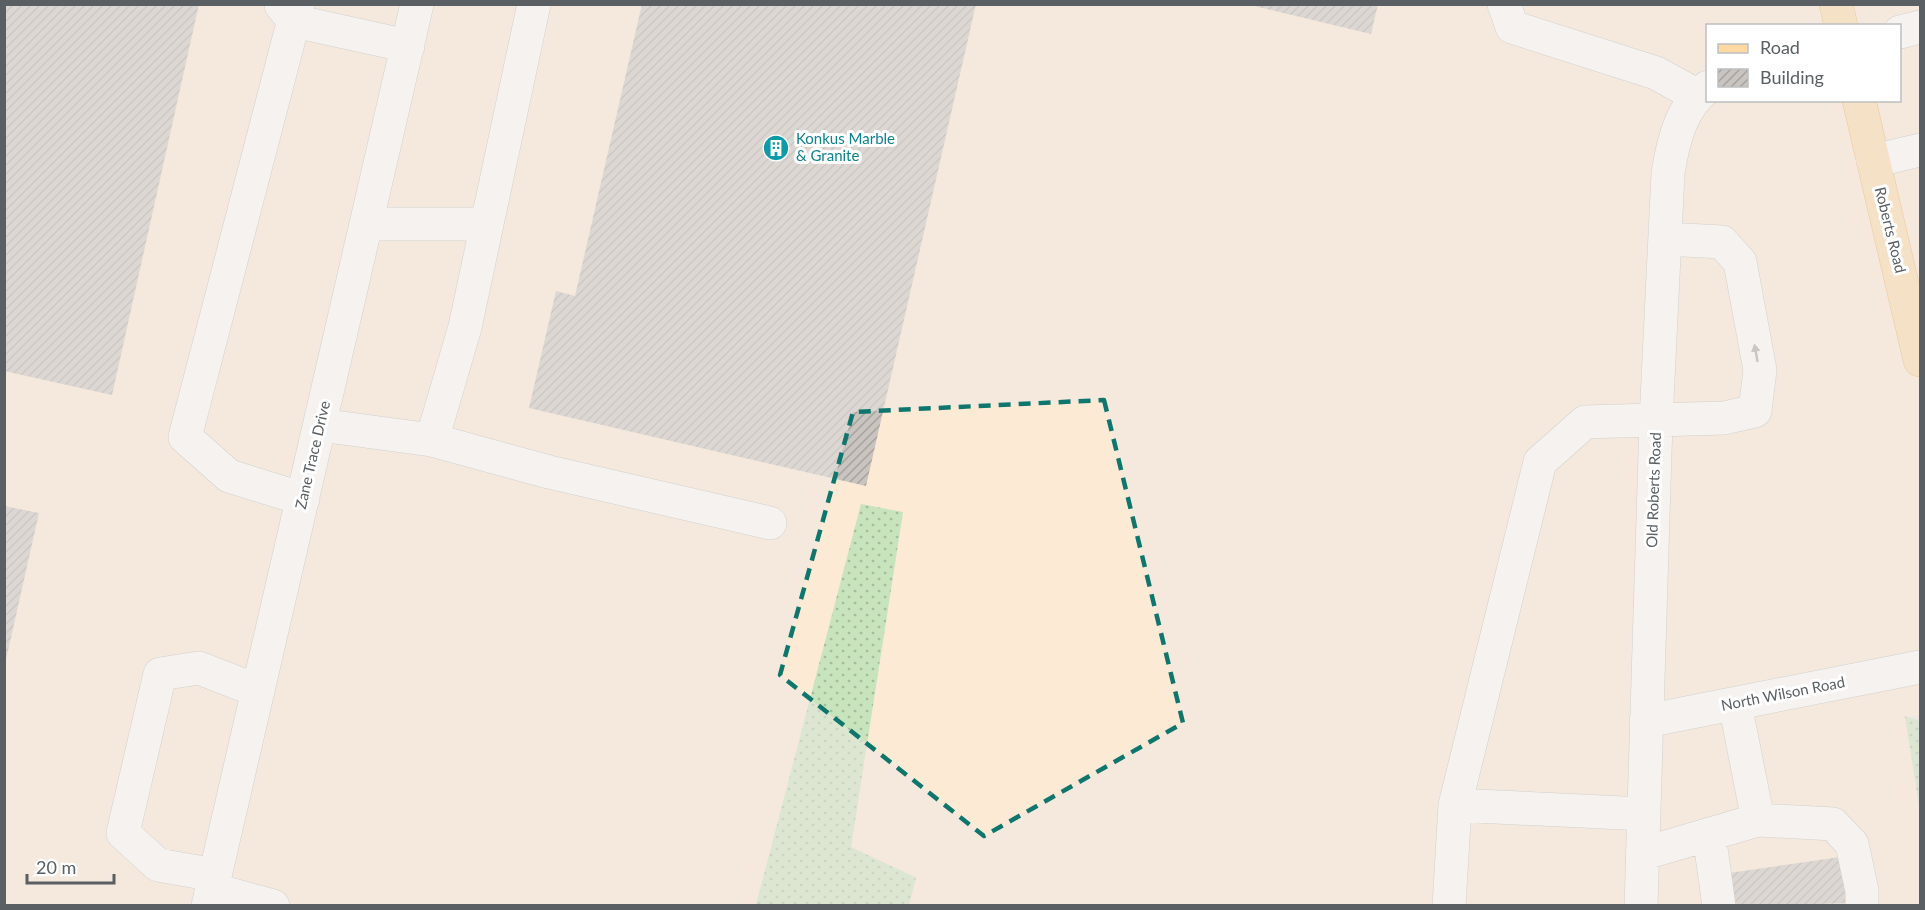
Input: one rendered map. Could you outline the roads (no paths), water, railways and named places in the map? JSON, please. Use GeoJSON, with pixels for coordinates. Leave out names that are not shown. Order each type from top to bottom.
{"type":"FeatureCollection","features":[{"type":"Feature","properties":{"kind":"main road"},"geometry":{"type":"LineString","coordinates":[[1836,4],[1841,24]]}},
{"type":"Feature","properties":{"kind":"main road","name":"Roberts Road"},"geometry":{"type":"LineString","coordinates":[[1858,102],[1920,360]]}},
{"type":"Feature","properties":{"kind":"street","name":"Zane Trace Drive"},"geometry":{"type":"LineString","coordinates":[[211,890],[417,4]]}},
{"type":"Feature","properties":{"kind":"street"},"geometry":{"type":"LineString","coordinates":[[432,440],[465,327],[534,4]]}},
{"type":"Feature","properties":{"kind":"street"},"geometry":{"type":"LineString","coordinates":[[1504,4],[1512,27],[1656,73],[1702,91]]}},
{"type":"Feature","properties":{"kind":"street"},"geometry":{"type":"LineString","coordinates":[[303,499],[229,476],[185,437],[291,10],[408,46]]}},
{"type":"Feature","properties":{"kind":"street"},"geometry":{"type":"LineString","coordinates":[[1901,32],[1920,27]]}},
{"type":"Feature","properties":{"kind":"street","name":"Old Roberts Road"},"geometry":{"type":"LineString","coordinates":[[1641,906],[1656,421],[1668,172],[1673,144],[1702,91]]}},
{"type":"Feature","properties":{"kind":"street"},"geometry":{"type":"LineString","coordinates":[[1873,161],[1920,150]]}},
{"type":"Feature","properties":{"kind":"street"},"geometry":{"type":"LineString","coordinates":[[366,224],[487,224]]}},
{"type":"Feature","properties":{"kind":"street"},"geometry":{"type":"LineString","coordinates":[[1449,906],[1455,805],[1540,462],[1585,422],[1724,418],[1755,411],[1760,370],[1740,262],[1722,242],[1665,239]]}},
{"type":"Feature","properties":{"kind":"street"},"geometry":{"type":"LineString","coordinates":[[320,424],[432,440],[549,472],[770,523]]}},
{"type":"Feature","properties":{"kind":"street","name":"North Wilson Road"},"geometry":{"type":"LineString","coordinates":[[1646,722],[1920,666]]}},
{"type":"Feature","properties":{"kind":"street"},"geometry":{"type":"LineString","coordinates":[[258,691],[199,668],[160,674],[123,833],[158,865],[211,890],[273,906]]}},
{"type":"Feature","properties":{"kind":"street"},"geometry":{"type":"LineString","coordinates":[[1734,704],[1758,820]]}},
{"type":"Feature","properties":{"kind":"street"},"geometry":{"type":"LineString","coordinates":[[1455,805],[1644,814]]}},
{"type":"Feature","properties":{"kind":"street"},"geometry":{"type":"LineString","coordinates":[[1642,854],[1758,820],[1833,824],[1852,844],[1862,891],[1862,906]]}},
{"type":"Feature","properties":{"kind":"street"},"geometry":{"type":"LineString","coordinates":[[1710,834],[1719,906]]}},
{"type":"Feature","properties":{"kind":"place","name":"Konkus Marble & Granite"},"geometry":{"type":"Point","coordinates":[776,148]}}]}
